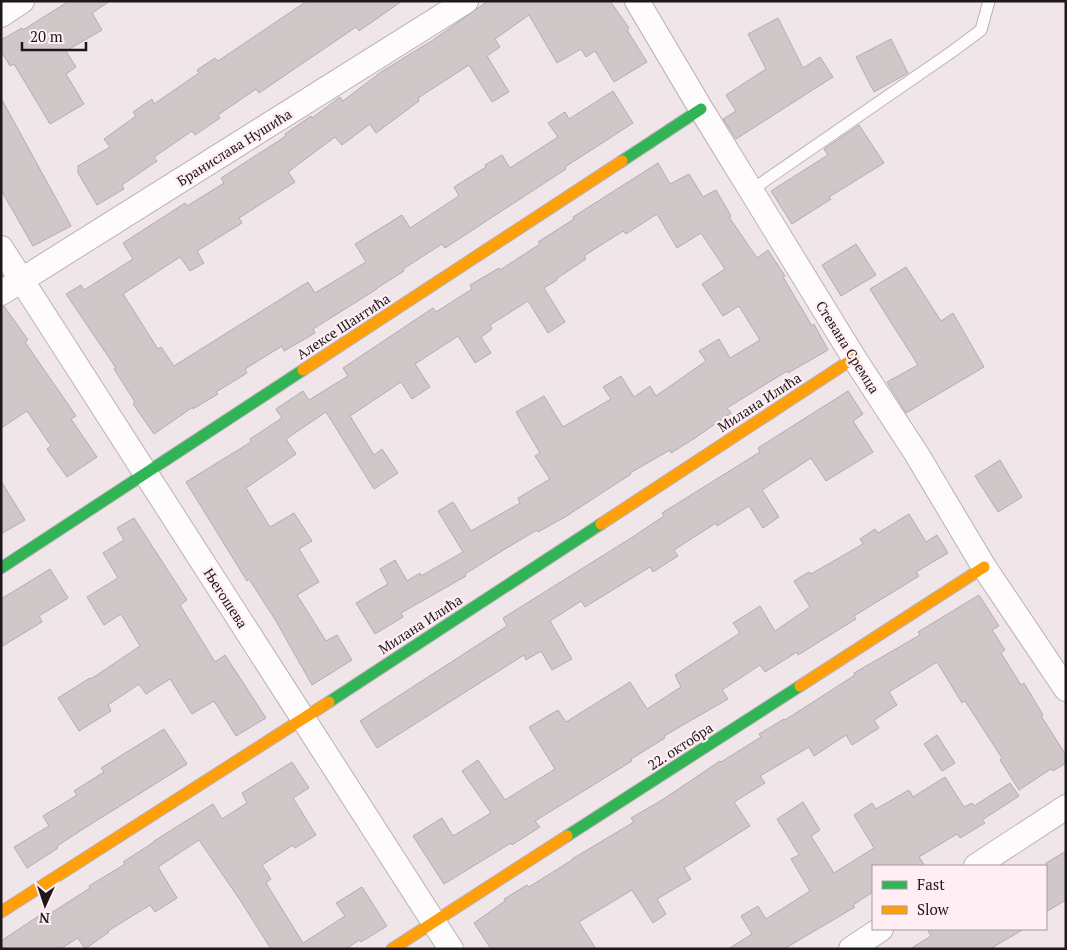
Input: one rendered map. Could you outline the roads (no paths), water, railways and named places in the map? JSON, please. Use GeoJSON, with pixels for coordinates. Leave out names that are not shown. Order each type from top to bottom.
{"type":"FeatureCollection","features":[{"type":"Feature","properties":{"kind":"street"},"geometry":{"type":"LineString","coordinates":[[1,15],[22,1]]}},
{"type":"Feature","properties":{"kind":"street","name":"Бранислава Нушића"},"geometry":{"type":"LineString","coordinates":[[1,293],[466,1]]}},
{"type":"Feature","properties":{"kind":"street","name":"Стевана Сремца"},"geometry":{"type":"LineString","coordinates":[[637,1],[750,191],[854,358],[916,453],[984,567],[1066,689]]}},
{"type":"Feature","properties":{"kind":"street","name":"Алексе Шантића"},"geometry":{"type":"LineString","coordinates":[[1,568],[701,109]]}},
{"type":"Feature","properties":{"kind":"street","name":"Његошева"},"geometry":{"type":"LineString","coordinates":[[1,248],[451,949]]}},
{"type":"Feature","properties":{"kind":"street","name":"Милана Илића"},"geometry":{"type":"LineString","coordinates":[[1,912],[303,719],[854,358]]}},
{"type":"Feature","properties":{"kind":"street","name":"22. октобра"},"geometry":{"type":"LineString","coordinates":[[392,949],[984,567]]}},
{"type":"Feature","properties":{"kind":"street"},"geometry":{"type":"LineString","coordinates":[[978,865],[1066,806]]}},
{"type":"Feature","properties":{"kind":"street"},"geometry":{"type":"LineString","coordinates":[[851,949],[880,930]]}},
{"type":"Feature","properties":{"kind":"lane"},"geometry":{"type":"LineString","coordinates":[[750,191],[981,30],[989,1]]}}]}
